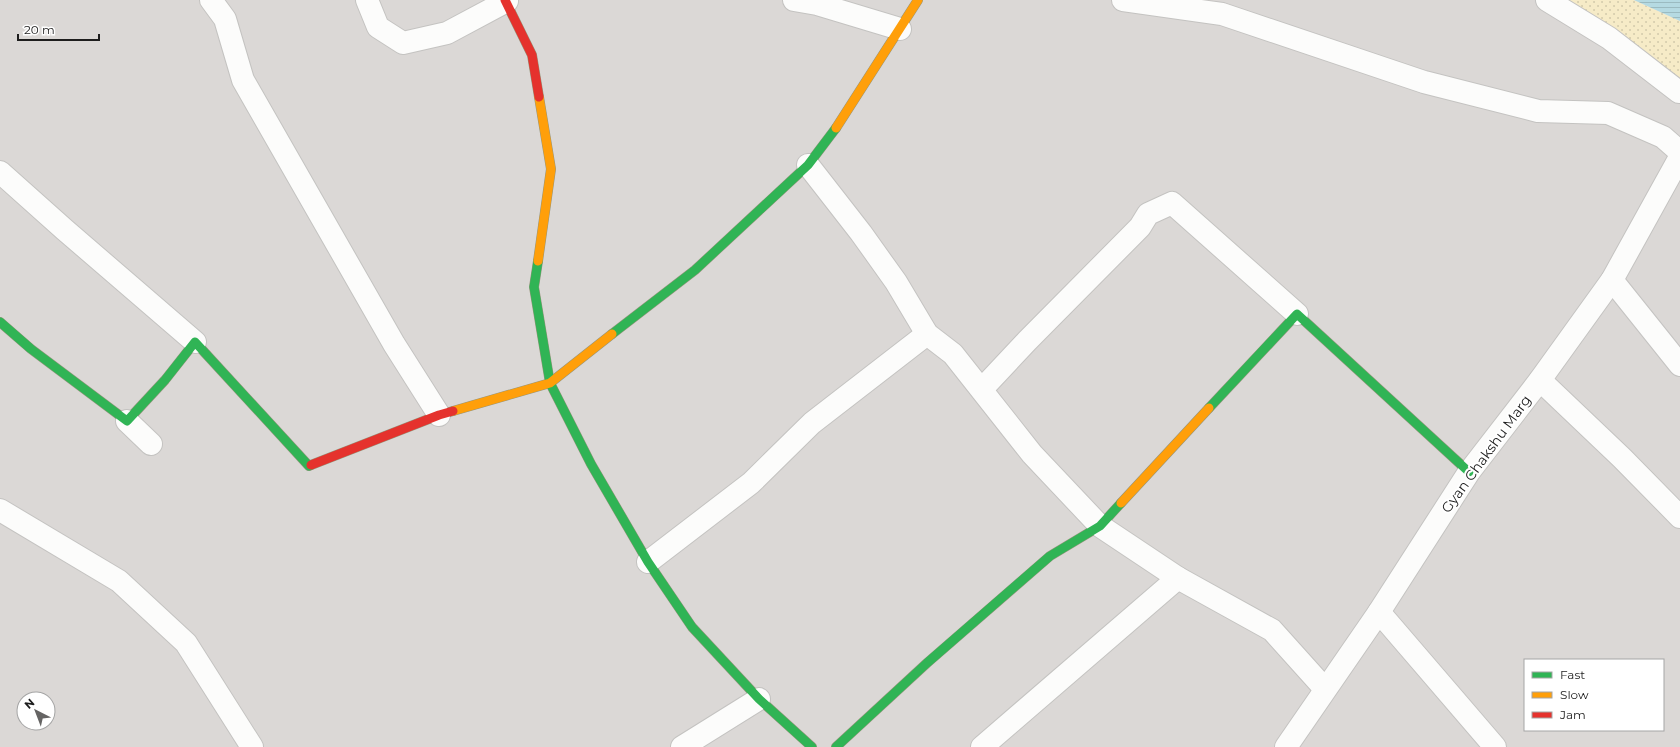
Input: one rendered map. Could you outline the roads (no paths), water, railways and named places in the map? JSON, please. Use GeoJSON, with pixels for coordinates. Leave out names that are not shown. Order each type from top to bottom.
{"type":"FeatureCollection","features":[{"type":"Feature","properties":{"kind":"street"},"geometry":{"type":"LineString","coordinates":[[211,0],[225,19],[243,80],[394,344],[439,415]]}},
{"type":"Feature","properties":{"kind":"street"},"geometry":{"type":"LineString","coordinates":[[367,0],[378,27],[403,43],[447,33],[506,1],[532,55],[551,169],[534,287],[550,382],[590,464],[648,562],[692,627],[759,699],[812,747]]}},
{"type":"Feature","properties":{"kind":"street"},"geometry":{"type":"LineString","coordinates":[[794,0],[817,4],[900,29]]}},
{"type":"Feature","properties":{"kind":"street"},"geometry":{"type":"LineString","coordinates":[[0,172],[64,230],[195,342],[309,466],[439,415],[550,382],[695,270],[808,165],[844,117],[918,0]]}},
{"type":"Feature","properties":{"kind":"street"},"geometry":{"type":"LineString","coordinates":[[1123,0],[1222,14],[1424,82],[1538,111],[1608,113],[1663,137],[1680,152]]}},
{"type":"Feature","properties":{"kind":"street"},"geometry":{"type":"LineString","coordinates":[[1547,0],[1609,38],[1679,92]]}},
{"type":"Feature","properties":{"kind":"street","name":"Gyan Chakshu Marg"},"geometry":{"type":"LineString","coordinates":[[1287,746],[1379,612],[1469,472],[1540,380],[1612,280],[1680,157]]}},
{"type":"Feature","properties":{"kind":"street"},"geometry":{"type":"LineString","coordinates":[[808,165],[866,239],[896,282],[927,334],[953,354],[1032,454],[1100,526],[1178,578],[1272,630],[1325,690]]}},
{"type":"Feature","properties":{"kind":"street"},"geometry":{"type":"LineString","coordinates":[[982,389],[1027,341],[1140,227],[1148,214],[1172,203],[1297,314],[1469,472]]}},
{"type":"Feature","properties":{"kind":"street"},"geometry":{"type":"LineString","coordinates":[[1612,280],[1680,365]]}},
{"type":"Feature","properties":{"kind":"street"},"geometry":{"type":"LineString","coordinates":[[836,747],[927,663],[1050,556],[1100,526],[1297,314]]}},
{"type":"Feature","properties":{"kind":"street"},"geometry":{"type":"LineString","coordinates":[[0,322],[31,350],[127,421],[151,444]]}},
{"type":"Feature","properties":{"kind":"street"},"geometry":{"type":"LineString","coordinates":[[648,562],[751,483],[812,424],[927,334]]}},
{"type":"Feature","properties":{"kind":"street"},"geometry":{"type":"LineString","coordinates":[[127,421],[165,380],[195,342]]}},
{"type":"Feature","properties":{"kind":"street"},"geometry":{"type":"LineString","coordinates":[[1540,380],[1622,458],[1680,517]]}},
{"type":"Feature","properties":{"kind":"street"},"geometry":{"type":"LineString","coordinates":[[0,510],[118,580],[186,644],[252,747]]}},
{"type":"Feature","properties":{"kind":"street"},"geometry":{"type":"LineString","coordinates":[[982,747],[1178,578]]}},
{"type":"Feature","properties":{"kind":"street"},"geometry":{"type":"LineString","coordinates":[[1379,612],[1495,747]]}},
{"type":"Feature","properties":{"kind":"street"},"geometry":{"type":"LineString","coordinates":[[682,747],[759,699]]}},
{"type":"Feature","properties":{"kind":"water"},"geometry":{"type":"Polygon","coordinates":[[[1634,0],[1680,0],[1680,21],[1634,0]]]}}]}
